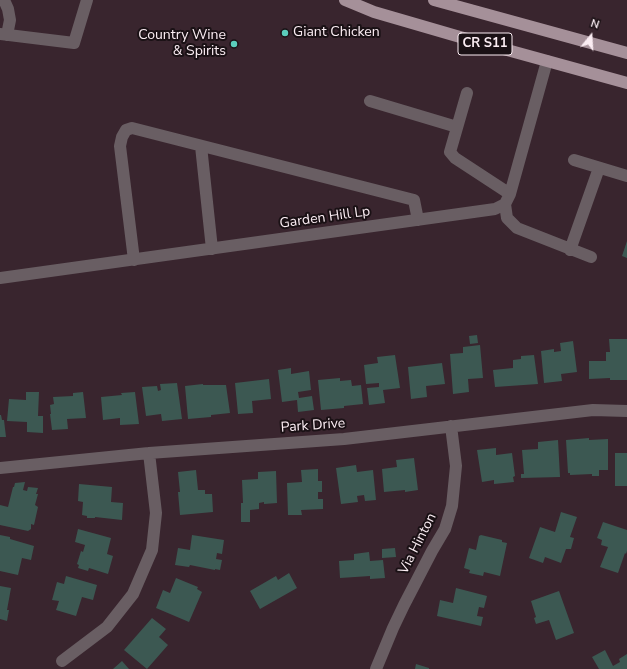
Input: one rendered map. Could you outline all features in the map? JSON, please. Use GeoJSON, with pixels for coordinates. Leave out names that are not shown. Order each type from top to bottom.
{"type":"FeatureCollection","features":[{"type":"Feature","properties":{"kind":"main road","name":"CR S11"},"geometry":{"type":"LineString","coordinates":[[345,0],[374,12],[627,83]]}},
{"type":"Feature","properties":{"kind":"main road","name":"CR S11"},"geometry":{"type":"LineString","coordinates":[[434,0],[627,54]]}},
{"type":"Feature","properties":{"kind":"street"},"geometry":{"type":"LineString","coordinates":[[4,0],[8,8],[10,20],[3,34],[74,43],[86,0]]}},
{"type":"Feature","properties":{"kind":"street"},"geometry":{"type":"LineString","coordinates":[[547,61],[508,199],[508,218],[517,228],[591,258]]}},
{"type":"Feature","properties":{"kind":"street"},"geometry":{"type":"LineString","coordinates":[[467,93],[450,152],[455,158],[508,199]]}},
{"type":"Feature","properties":{"kind":"street"},"geometry":{"type":"LineString","coordinates":[[370,101],[457,127]]}},
{"type":"Feature","properties":{"kind":"street"},"geometry":{"type":"LineString","coordinates":[[134,260],[120,146],[122,137],[126,130],[132,128],[414,200],[418,220]]}},
{"type":"Feature","properties":{"kind":"street"},"geometry":{"type":"LineString","coordinates":[[201,146],[212,249]]}},
{"type":"Feature","properties":{"kind":"street"},"geometry":{"type":"LineString","coordinates":[[574,160],[627,176]]}},
{"type":"Feature","properties":{"kind":"street"},"geometry":{"type":"LineString","coordinates":[[570,250],[599,168]]}},
{"type":"Feature","properties":{"kind":"street","name":"Garden Hill Lp"},"geometry":{"type":"LineString","coordinates":[[0,278],[495,209],[508,199]]}},
{"type":"Feature","properties":{"kind":"street","name":"Park Drive"},"geometry":{"type":"LineString","coordinates":[[0,468],[149,453],[344,439],[593,410],[627,411]]}},
{"type":"Feature","properties":{"kind":"street","name":"Via Hinton"},"geometry":{"type":"LineString","coordinates":[[376,669],[404,605],[445,529],[452,506],[456,466],[451,426]]}},
{"type":"Feature","properties":{"kind":"street"},"geometry":{"type":"LineString","coordinates":[[62,662],[107,627],[133,594],[152,550],[156,513],[149,453]]}},
{"type":"Feature","properties":{"kind":"building"},"geometry":{"type":"Polygon","coordinates":[[[627,241],[627,258],[622,256],[627,241]]]}},
{"type":"Feature","properties":{"kind":"building"},"geometry":{"type":"Polygon","coordinates":[[[477,335],[478,343],[470,344],[469,336],[477,335]]]}},
{"type":"Feature","properties":{"kind":"building"},"geometry":{"type":"Polygon","coordinates":[[[609,339],[627,339],[627,380],[610,380],[610,378],[589,379],[589,361],[606,361],[606,352],[610,352],[609,339]]]}},
{"type":"Feature","properties":{"kind":"building"},"geometry":{"type":"Polygon","coordinates":[[[573,341],[577,372],[561,374],[562,381],[544,383],[541,351],[554,349],[554,352],[561,351],[560,343],[573,341]]]}},
{"type":"Feature","properties":{"kind":"building"},"geometry":{"type":"Polygon","coordinates":[[[480,345],[483,378],[468,379],[469,392],[453,394],[450,354],[463,353],[463,347],[480,345]]]}},
{"type":"Feature","properties":{"kind":"building"},"geometry":{"type":"Polygon","coordinates":[[[395,355],[400,388],[383,390],[385,403],[369,405],[367,388],[379,387],[379,383],[366,384],[364,365],[378,363],[377,357],[395,355]]]}},
{"type":"Feature","properties":{"kind":"building"},"geometry":{"type":"Polygon","coordinates":[[[534,355],[538,384],[495,387],[493,370],[513,368],[513,360],[521,359],[521,356],[534,355]]]}},
{"type":"Feature","properties":{"kind":"building"},"geometry":{"type":"Polygon","coordinates":[[[442,363],[445,384],[426,386],[427,397],[411,399],[408,367],[442,363]]]}},
{"type":"Feature","properties":{"kind":"building"},"geometry":{"type":"Polygon","coordinates":[[[291,368],[291,374],[309,371],[311,390],[298,392],[299,398],[312,396],[314,410],[298,412],[297,400],[282,402],[278,370],[291,368]]]}},
{"type":"Feature","properties":{"kind":"building"},"geometry":{"type":"Polygon","coordinates":[[[340,378],[340,381],[351,380],[352,386],[361,385],[363,404],[344,406],[344,408],[321,410],[318,380],[340,378]]]}},
{"type":"Feature","properties":{"kind":"building"},"geometry":{"type":"Polygon","coordinates":[[[269,379],[271,399],[252,401],[253,413],[238,414],[235,383],[269,379]]]}},
{"type":"Feature","properties":{"kind":"building"},"geometry":{"type":"Polygon","coordinates":[[[177,383],[182,419],[162,421],[161,414],[146,416],[142,387],[157,386],[158,391],[161,390],[160,384],[177,383]]]}},
{"type":"Feature","properties":{"kind":"building"},"geometry":{"type":"Polygon","coordinates":[[[203,384],[226,385],[230,413],[211,415],[211,417],[188,419],[185,386],[203,384]]]}},
{"type":"Feature","properties":{"kind":"building"},"geometry":{"type":"Polygon","coordinates":[[[26,392],[39,392],[38,416],[43,416],[43,433],[27,432],[27,422],[7,421],[9,399],[26,400],[26,392]]]}},
{"type":"Feature","properties":{"kind":"building"},"geometry":{"type":"Polygon","coordinates":[[[83,392],[86,418],[67,419],[68,429],[52,430],[50,405],[54,404],[53,397],[73,396],[73,393],[83,392]]]}},
{"type":"Feature","properties":{"kind":"building"},"geometry":{"type":"Polygon","coordinates":[[[135,392],[139,424],[120,425],[120,418],[103,420],[101,397],[135,392]]]}},
{"type":"Feature","properties":{"kind":"building"},"geometry":{"type":"Polygon","coordinates":[[[0,415],[2,420],[4,420],[6,437],[0,437],[0,415]]]}},
{"type":"Feature","properties":{"kind":"building"},"geometry":{"type":"Polygon","coordinates":[[[589,438],[589,440],[608,439],[608,470],[599,470],[599,476],[592,476],[592,474],[570,475],[570,473],[568,473],[566,440],[589,438]]]}},
{"type":"Feature","properties":{"kind":"building"},"geometry":{"type":"Polygon","coordinates":[[[558,440],[560,477],[521,478],[521,474],[524,474],[522,450],[538,449],[538,442],[558,440]]]}},
{"type":"Feature","properties":{"kind":"building"},"geometry":{"type":"Polygon","coordinates":[[[496,448],[496,455],[512,453],[515,476],[513,477],[514,482],[494,484],[494,480],[482,482],[477,450],[496,448]]]}},
{"type":"Feature","properties":{"kind":"building"},"geometry":{"type":"Polygon","coordinates":[[[615,453],[627,453],[627,486],[615,486],[615,453]]]}},
{"type":"Feature","properties":{"kind":"building"},"geometry":{"type":"Polygon","coordinates":[[[414,458],[418,490],[405,492],[405,490],[384,492],[382,469],[397,467],[396,460],[414,458]]]}},
{"type":"Feature","properties":{"kind":"building"},"geometry":{"type":"Polygon","coordinates":[[[356,465],[357,472],[373,470],[376,500],[365,501],[364,495],[357,496],[358,502],[341,504],[336,468],[356,465]]]}},
{"type":"Feature","properties":{"kind":"building"},"geometry":{"type":"Polygon","coordinates":[[[318,469],[318,481],[322,481],[322,492],[318,492],[318,499],[323,499],[323,509],[301,510],[302,515],[288,515],[287,483],[302,482],[301,470],[318,469]]]}},
{"type":"Feature","properties":{"kind":"building"},"geometry":{"type":"Polygon","coordinates":[[[196,470],[198,490],[205,490],[205,494],[212,494],[213,512],[180,515],[178,472],[196,470]]]}},
{"type":"Feature","properties":{"kind":"building"},"geometry":{"type":"Polygon","coordinates":[[[276,471],[277,503],[259,503],[259,509],[250,510],[250,522],[241,522],[241,503],[243,503],[242,480],[258,479],[258,472],[276,471]]]}},
{"type":"Feature","properties":{"kind":"building"},"geometry":{"type":"Polygon","coordinates":[[[25,482],[23,490],[27,491],[28,487],[38,488],[35,505],[38,507],[34,525],[31,524],[31,529],[28,531],[0,525],[0,505],[8,507],[15,483],[25,482]]]}},
{"type":"Feature","properties":{"kind":"building"},"geometry":{"type":"Polygon","coordinates":[[[79,484],[112,487],[111,502],[123,503],[122,520],[95,517],[87,518],[87,516],[82,515],[83,502],[78,501],[79,484]]]}},
{"type":"Feature","properties":{"kind":"building"},"geometry":{"type":"Polygon","coordinates":[[[561,512],[577,517],[570,537],[574,538],[571,549],[566,549],[561,563],[545,557],[543,563],[529,558],[540,527],[555,532],[561,512]]]}},
{"type":"Feature","properties":{"kind":"building"},"geometry":{"type":"Polygon","coordinates":[[[603,522],[627,530],[627,551],[618,573],[600,567],[608,547],[601,545],[602,540],[597,538],[603,522]]]}},
{"type":"Feature","properties":{"kind":"building"},"geometry":{"type":"Polygon","coordinates":[[[78,529],[111,538],[107,554],[113,556],[108,574],[89,568],[88,571],[78,568],[79,565],[77,564],[81,551],[83,552],[85,545],[75,542],[78,529]]]}},
{"type":"Feature","properties":{"kind":"building"},"geometry":{"type":"Polygon","coordinates":[[[0,535],[34,546],[31,560],[22,558],[18,575],[0,571],[0,535]]]}},
{"type":"Feature","properties":{"kind":"building"},"geometry":{"type":"Polygon","coordinates":[[[192,535],[224,540],[222,554],[217,553],[216,559],[222,560],[220,570],[190,565],[189,567],[175,565],[178,548],[190,550],[192,535]]]}},
{"type":"Feature","properties":{"kind":"building"},"geometry":{"type":"Polygon","coordinates":[[[481,535],[502,540],[502,542],[507,543],[500,576],[484,572],[483,576],[469,573],[470,570],[464,568],[469,548],[476,550],[479,536],[481,535]]]}},
{"type":"Feature","properties":{"kind":"building"},"geometry":{"type":"Polygon","coordinates":[[[395,548],[396,557],[382,558],[382,549],[395,548]]]}},
{"type":"Feature","properties":{"kind":"building"},"geometry":{"type":"Polygon","coordinates":[[[369,552],[370,561],[383,560],[385,578],[370,579],[370,576],[340,578],[339,561],[354,560],[354,554],[369,552]]]}},
{"type":"Feature","properties":{"kind":"building"},"geometry":{"type":"Polygon","coordinates":[[[289,573],[297,588],[260,609],[250,591],[276,576],[278,580],[289,573]]]}},
{"type":"Feature","properties":{"kind":"building"},"geometry":{"type":"Polygon","coordinates":[[[66,576],[97,585],[93,600],[82,597],[76,616],[56,610],[59,601],[52,600],[57,582],[64,584],[66,576]]]}},
{"type":"Feature","properties":{"kind":"building"},"geometry":{"type":"Polygon","coordinates":[[[176,578],[198,587],[197,589],[202,592],[189,622],[156,608],[163,590],[170,593],[176,578]]]}},
{"type":"Feature","properties":{"kind":"building"},"geometry":{"type":"Polygon","coordinates":[[[0,586],[11,588],[7,610],[9,610],[7,621],[0,619],[0,586]]]}},
{"type":"Feature","properties":{"kind":"building"},"geometry":{"type":"Polygon","coordinates":[[[456,588],[487,596],[484,608],[479,607],[477,616],[483,617],[481,626],[437,616],[440,600],[453,603],[456,588]]]}},
{"type":"Feature","properties":{"kind":"building"},"geometry":{"type":"Polygon","coordinates":[[[559,591],[574,633],[556,640],[549,620],[536,624],[534,618],[536,617],[531,601],[559,591]]]}},
{"type":"Feature","properties":{"kind":"building"},"geometry":{"type":"Polygon","coordinates":[[[152,618],[166,629],[159,637],[168,645],[147,669],[124,650],[152,618]]]}},
{"type":"Feature","properties":{"kind":"building"},"geometry":{"type":"Polygon","coordinates":[[[605,650],[613,666],[620,662],[619,659],[627,654],[627,669],[599,669],[592,657],[605,650]]]}},
{"type":"Feature","properties":{"kind":"building"},"geometry":{"type":"Polygon","coordinates":[[[122,661],[129,669],[113,669],[122,661]]]}},
{"type":"Feature","properties":{"kind":"building"},"geometry":{"type":"Polygon","coordinates":[[[416,664],[429,668],[429,669],[415,669],[416,664]]]}},
{"type":"Feature","properties":{"kind":"place","name":"Giant Chicken"},"geometry":{"type":"Point","coordinates":[285,33]}},
{"type":"Feature","properties":{"kind":"place","name":"Country Wine & Spirits"},"geometry":{"type":"Point","coordinates":[234,44]}}]}
